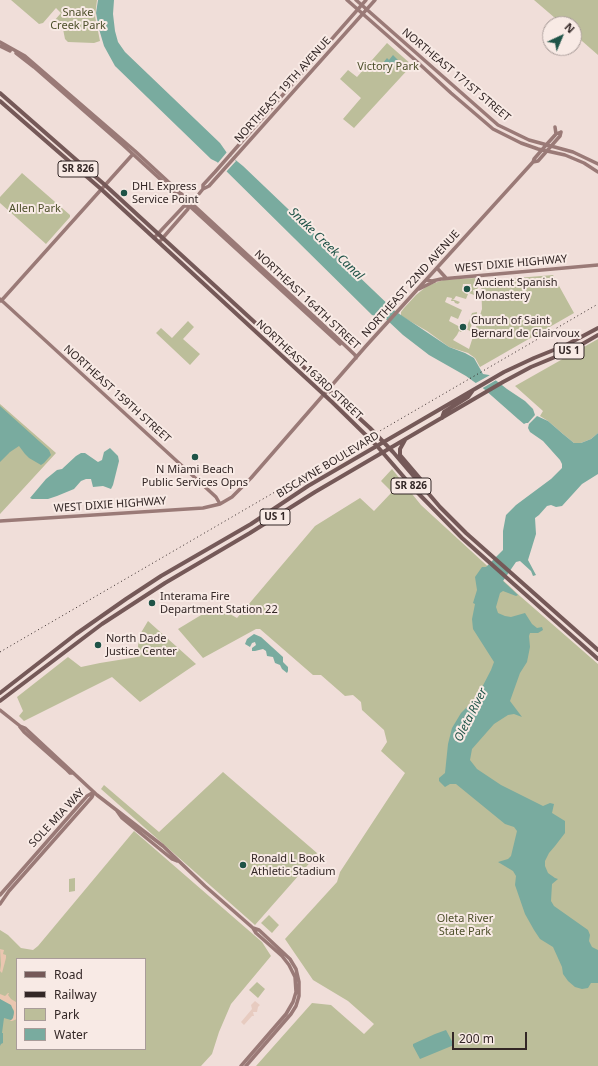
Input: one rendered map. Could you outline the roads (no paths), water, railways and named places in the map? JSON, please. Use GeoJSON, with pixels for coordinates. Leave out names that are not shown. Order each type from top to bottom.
{"type":"FeatureCollection","features":[{"type":"Feature","properties":{"kind":"main road","name":"NORTHEAST 163RD STREET"},"geometry":{"type":"LineString","coordinates":[[0,93],[105,185],[328,390],[389,448],[433,499],[466,533],[598,650]]}},
{"type":"Feature","properties":{"kind":"main road","name":"NORTHEAST 163RD STREET"},"geometry":{"type":"LineString","coordinates":[[0,101],[101,189],[324,395],[383,452],[416,491],[462,538],[598,659]]}},
{"type":"Feature","properties":{"kind":"main road"},"geometry":{"type":"LineString","coordinates":[[37,133],[44,136],[48,135]]}},
{"type":"Feature","properties":{"kind":"main road"},"geometry":{"type":"LineString","coordinates":[[44,140],[49,139],[56,141]]}},
{"type":"Feature","properties":{"kind":"main road"},"geometry":{"type":"LineString","coordinates":[[62,155],[74,161],[76,160]]}},
{"type":"Feature","properties":{"kind":"main road"},"geometry":{"type":"LineString","coordinates":[[173,256],[177,255],[184,258]]}},
{"type":"Feature","properties":{"kind":"main road"},"geometry":{"type":"LineString","coordinates":[[206,286],[216,288]]}},
{"type":"Feature","properties":{"kind":"main road","name":"BISCAYNE BOULEVARD"},"geometry":{"type":"LineString","coordinates":[[0,693],[75,635],[126,599],[175,568],[251,524],[308,486],[496,376],[519,364],[566,345],[598,328]]}},
{"type":"Feature","properties":{"kind":"main road","name":"BISCAYNE BOULEVARD"},"geometry":{"type":"LineString","coordinates":[[0,701],[120,612],[250,533],[301,500],[530,367],[572,350],[598,336]]}},
{"type":"Feature","properties":{"kind":"main road"},"geometry":{"type":"LineString","coordinates":[[261,337],[268,340],[272,339]]}},
{"type":"Feature","properties":{"kind":"main road"},"geometry":{"type":"LineString","coordinates":[[269,344],[273,343],[279,346]]}},
{"type":"Feature","properties":{"kind":"main road"},"geometry":{"type":"LineString","coordinates":[[442,418],[444,412],[468,397],[477,387]]}},
{"type":"Feature","properties":{"kind":"main road"},"geometry":{"type":"LineString","coordinates":[[406,439],[400,448],[400,454],[432,494],[433,499]]}},
{"type":"Feature","properties":{"kind":"main road"},"geometry":{"type":"LineString","coordinates":[[301,500],[301,496],[308,486]]}},
{"type":"Feature","properties":{"kind":"main road"},"geometry":{"type":"LineString","coordinates":[[462,538],[466,533]]}},
{"type":"Feature","properties":{"kind":"main road"},"geometry":{"type":"LineString","coordinates":[[175,568],[179,575]]}},
{"type":"Feature","properties":{"kind":"main road"},"geometry":{"type":"LineString","coordinates":[[69,650],[68,646],[75,635]]}},
{"type":"Feature","properties":{"kind":"street","name":"NORTHEAST 171ST STREET"},"geometry":{"type":"LineString","coordinates":[[347,0],[488,125],[515,141],[542,150],[559,153],[598,172]]}},
{"type":"Feature","properties":{"kind":"street","name":"NORTHEAST 171ST STREET"},"geometry":{"type":"LineString","coordinates":[[356,0],[498,126],[529,140],[573,152],[598,164]]}},
{"type":"Feature","properties":{"kind":"street","name":"NORTHEAST 19TH AVENUE"},"geometry":{"type":"LineString","coordinates":[[159,242],[188,209],[190,204],[203,189],[204,185],[230,154],[366,0]]}},
{"type":"Feature","properties":{"kind":"street","name":"NORTHEAST 19TH AVENUE"},"geometry":{"type":"LineString","coordinates":[[203,189],[209,186],[224,170],[376,0]]}},
{"type":"Feature","properties":{"kind":"street"},"geometry":{"type":"LineString","coordinates":[[350,18],[355,22]]}},
{"type":"Feature","properties":{"kind":"street","name":"NORTHEAST 164TH STREET"},"geometry":{"type":"LineString","coordinates":[[0,42],[21,53],[36,65],[135,151],[356,358]]}},
{"type":"Feature","properties":{"kind":"street","name":"NORTHEAST 164TH STREET"},"geometry":{"type":"LineString","coordinates":[[0,46],[25,59],[190,204]]}},
{"type":"Feature","properties":{"kind":"street"},"geometry":{"type":"LineString","coordinates":[[321,50],[326,55]]}},
{"type":"Feature","properties":{"kind":"street"},"geometry":{"type":"LineString","coordinates":[[555,127],[556,134]]}},
{"type":"Feature","properties":{"kind":"street","name":"NORTHEAST 22ND AVENUE"},"geometry":{"type":"LineString","coordinates":[[220,504],[232,498],[239,491],[412,295],[533,162],[546,144],[556,134],[561,132],[560,136],[538,161],[533,162]]}},
{"type":"Feature","properties":{"kind":"street"},"geometry":{"type":"LineString","coordinates":[[0,301],[133,154]]}},
{"type":"Feature","properties":{"kind":"street","name":"NORTHEAST 19TH AVENUE"},"geometry":{"type":"LineString","coordinates":[[154,238],[184,206],[190,204]]}},
{"type":"Feature","properties":{"kind":"street","name":"WEST DIXIE HIGHWAY"},"geometry":{"type":"LineString","coordinates":[[426,280],[432,281],[446,278],[598,265]]}},
{"type":"Feature","properties":{"kind":"street"},"geometry":{"type":"LineString","coordinates":[[437,268],[446,278]]}},
{"type":"Feature","properties":{"kind":"street"},"geometry":{"type":"LineString","coordinates":[[412,295],[421,288],[442,279]]}},
{"type":"Feature","properties":{"kind":"street","name":"NORTHEAST 159TH STREET"},"geometry":{"type":"LineString","coordinates":[[0,301],[216,497],[220,504]]}},
{"type":"Feature","properties":{"kind":"street","name":"WEST DIXIE HIGHWAY"},"geometry":{"type":"LineString","coordinates":[[0,521],[203,508],[220,504]]}},
{"type":"Feature","properties":{"kind":"street"},"geometry":{"type":"LineString","coordinates":[[0,710],[20,726],[24,732],[70,773],[73,773],[117,811],[122,818],[172,859],[177,860],[253,928],[256,933],[282,956],[291,968],[295,976],[296,987],[295,998],[291,1008],[241,1066]]}},
{"type":"Feature","properties":{"kind":"street","name":"SOLE MIA WAY"},"geometry":{"type":"LineString","coordinates":[[0,895],[87,796],[94,792]]}},
{"type":"Feature","properties":{"kind":"street","name":"SOLE MIA WAY"},"geometry":{"type":"LineString","coordinates":[[0,904],[9,891],[92,797],[94,792]]}},
{"type":"Feature","properties":{"kind":"street"},"geometry":{"type":"LineString","coordinates":[[246,1066],[294,1009],[298,1000],[300,989],[297,973],[290,959],[259,930],[253,928]]}},
{"type":"Feature","properties":{"kind":"street"},"geometry":{"type":"LineString","coordinates":[[266,942],[274,944]]}},
{"type":"Feature","properties":{"kind":"water","name":"Snake Creek Canal"},"geometry":{"type":"Polygon","coordinates":[[[98,0],[114,0],[113,14],[115,31],[118,42],[125,52],[220,143],[227,153],[243,166],[395,311],[449,347],[474,358],[483,374],[489,375],[525,401],[533,409],[535,415],[528,423],[524,424],[484,389],[466,376],[429,355],[403,335],[387,320],[372,315],[217,162],[211,159],[115,66],[104,46],[99,29],[96,13],[98,0]]]}},
{"type":"Feature","properties":{"kind":"water"},"geometry":{"type":"Polygon","coordinates":[[[393,55],[398,60],[385,73],[380,69],[384,65],[383,63],[387,58],[389,60],[393,55]]]}},
{"type":"Feature","properties":{"kind":"water"},"geometry":{"type":"Polygon","coordinates":[[[0,406],[49,450],[51,455],[44,463],[41,465],[29,458],[19,446],[10,452],[0,462],[0,406]]]}},
{"type":"Feature","properties":{"kind":"water","name":"Oleta River"},"geometry":{"type":"Polygon","coordinates":[[[537,416],[548,421],[574,443],[581,443],[591,439],[598,433],[598,474],[582,484],[562,506],[547,506],[535,518],[536,534],[528,560],[536,575],[533,576],[531,571],[520,561],[516,562],[503,581],[518,595],[516,596],[503,591],[500,593],[496,607],[498,613],[511,617],[525,613],[532,624],[537,628],[542,627],[543,630],[538,633],[530,633],[530,647],[527,662],[520,673],[510,701],[522,717],[514,714],[508,715],[494,724],[472,749],[470,760],[477,769],[501,785],[543,806],[550,803],[554,804],[552,813],[565,821],[565,833],[549,853],[545,861],[545,866],[548,873],[558,879],[552,884],[551,901],[554,906],[588,930],[590,935],[589,941],[592,947],[598,950],[598,983],[591,983],[588,988],[582,989],[575,987],[563,974],[562,967],[553,947],[540,939],[525,914],[515,885],[516,876],[513,871],[498,862],[508,859],[511,856],[517,831],[514,827],[505,824],[456,784],[450,784],[445,787],[439,781],[439,778],[445,773],[448,744],[452,728],[461,713],[477,697],[494,662],[473,629],[472,619],[475,604],[473,603],[477,590],[475,577],[482,567],[486,567],[503,550],[503,531],[506,515],[516,505],[551,479],[562,468],[560,460],[543,441],[530,432],[528,428],[529,424],[537,416]]]}},
{"type":"Feature","properties":{"kind":"water"},"geometry":{"type":"Polygon","coordinates":[[[110,448],[118,456],[119,461],[111,489],[103,486],[93,487],[91,479],[86,479],[81,481],[74,489],[57,496],[48,499],[30,498],[46,479],[57,470],[62,469],[76,456],[81,453],[85,453],[98,462],[102,460],[104,452],[110,448]]]}},
{"type":"Feature","properties":{"kind":"water"},"geometry":{"type":"Polygon","coordinates":[[[254,634],[261,637],[283,657],[283,662],[288,667],[287,673],[280,665],[275,663],[273,657],[267,656],[266,651],[263,649],[252,651],[252,648],[256,645],[255,642],[252,643],[250,647],[245,644],[247,639],[254,634]]]}},
{"type":"Feature","properties":{"kind":"water"},"geometry":{"type":"Polygon","coordinates":[[[0,999],[11,1005],[14,1012],[11,1020],[4,1018],[2,1033],[3,1043],[0,1046],[0,999]]]}},
{"type":"Feature","properties":{"kind":"water"},"geometry":{"type":"Polygon","coordinates":[[[446,1030],[454,1045],[420,1059],[413,1044],[446,1030]]]}},
{"type":"Feature","properties":{"kind":"railway"},"geometry":{"type":"LineString","coordinates":[[0,652],[598,304]]}},
{"type":"Feature","properties":{"kind":"place","name":"DHL Express Service Point"},"geometry":{"type":"Point","coordinates":[124,193]}},
{"type":"Feature","properties":{"kind":"place","name":"Ancient Spanish Monastery"},"geometry":{"type":"Point","coordinates":[467,289]}},
{"type":"Feature","properties":{"kind":"place","name":"Church of Saint Bernard de Clairvoux"},"geometry":{"type":"Point","coordinates":[463,327]}},
{"type":"Feature","properties":{"kind":"place","name":"N Miami Beach Public Services Opns"},"geometry":{"type":"Point","coordinates":[195,457]}},
{"type":"Feature","properties":{"kind":"place","name":"Interama Fire Department Station 22"},"geometry":{"type":"Point","coordinates":[152,603]}},
{"type":"Feature","properties":{"kind":"place","name":"North Dade Justice Center"},"geometry":{"type":"Point","coordinates":[98,645]}},
{"type":"Feature","properties":{"kind":"place","name":"Ronald L Book Athletic Stadium"},"geometry":{"type":"Point","coordinates":[243,865]}},
{"type":"Feature","properties":{"kind":"park label","name":"Snake Creek Park"},"geometry":{"type":"Point","coordinates":[78,19]}},
{"type":"Feature","properties":{"kind":"park label","name":"Victory Park"},"geometry":{"type":"Point","coordinates":[388,67]}},
{"type":"Feature","properties":{"kind":"park label","name":"Allen Park"},"geometry":{"type":"Point","coordinates":[35,209]}},
{"type":"Feature","properties":{"kind":"park label","name":"Oleta River State Park"},"geometry":{"type":"Point","coordinates":[465,925]}}]}
